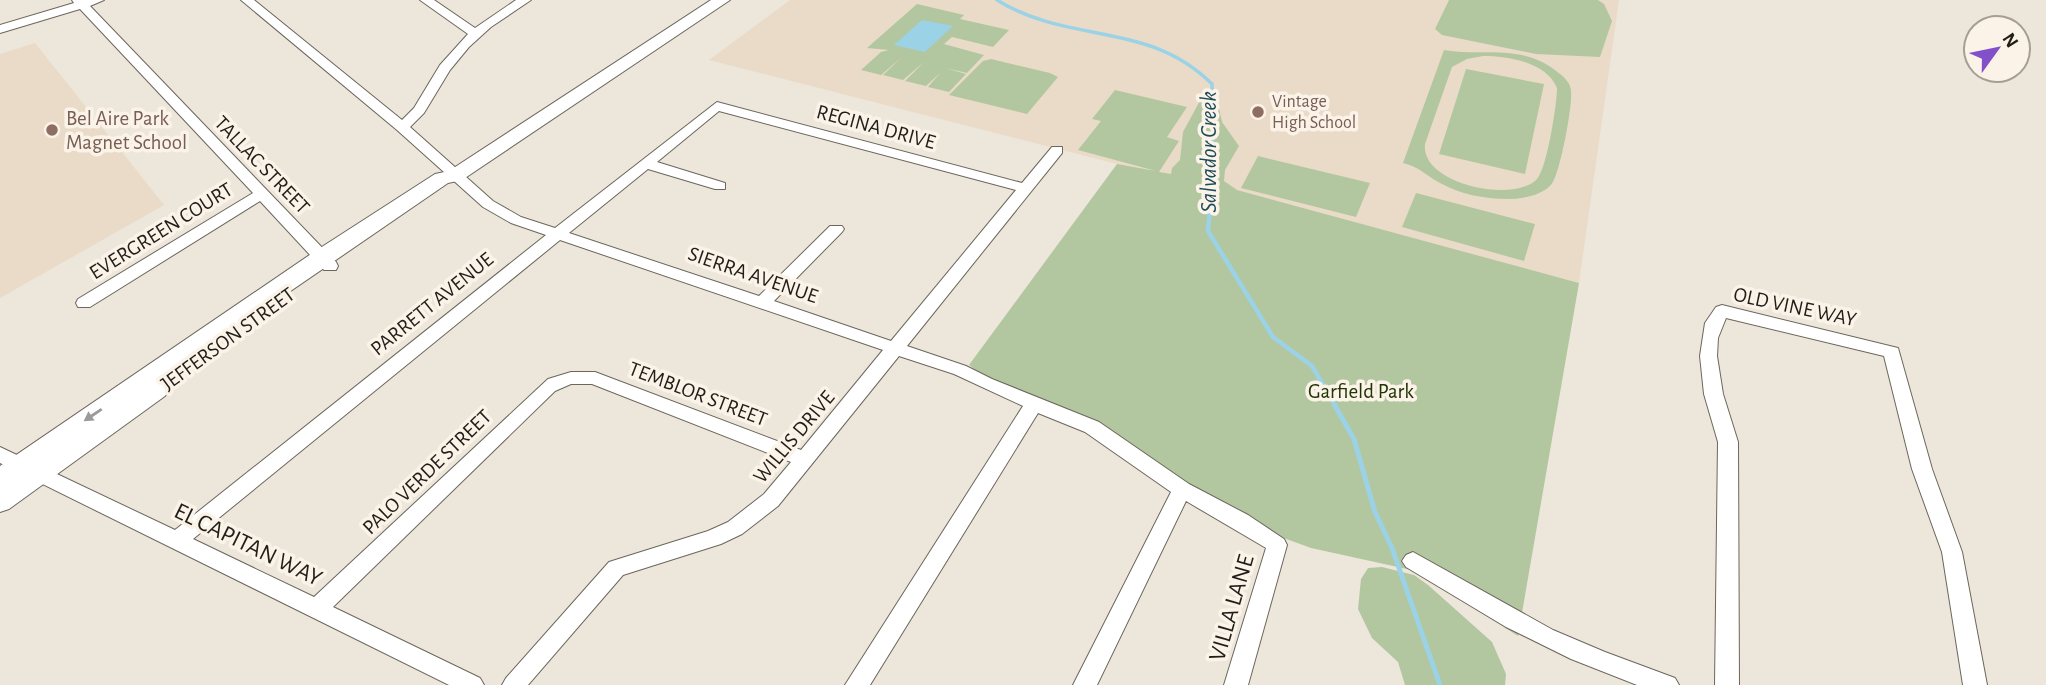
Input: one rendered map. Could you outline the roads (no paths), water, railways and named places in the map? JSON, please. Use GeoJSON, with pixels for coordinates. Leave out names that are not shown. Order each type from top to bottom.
{"type":"FeatureCollection","features":[{"type":"Feature","properties":{"kind":"main road","name":"JEFFERSON STREET"},"geometry":{"type":"LineString","coordinates":[[0,479],[326,261],[453,184],[456,176],[533,122],[722,0]]}},
{"type":"Feature","properties":{"kind":"main road","name":"JEFFERSON STREET"},"geometry":{"type":"LineString","coordinates":[[0,502],[21,464]]}},
{"type":"Feature","properties":{"kind":"street"},"geometry":{"type":"LineString","coordinates":[[0,29],[80,2],[98,0]]}},
{"type":"Feature","properties":{"kind":"street","name":"SIERRA AVENUE"},"geometry":{"type":"LineString","coordinates":[[247,0],[501,211],[555,234],[960,370],[1092,427],[1182,489],[1241,521],[1277,545]]}},
{"type":"Feature","properties":{"kind":"street"},"geometry":{"type":"LineString","coordinates":[[426,0],[474,33]]}},
{"type":"Feature","properties":{"kind":"street"},"geometry":{"type":"LineString","coordinates":[[402,127],[420,113],[436,80],[474,33],[525,0]]}},
{"type":"Feature","properties":{"kind":"street","name":"TALLAC STREET"},"geometry":{"type":"LineString","coordinates":[[80,2],[260,195],[326,261]]}},
{"type":"Feature","properties":{"kind":"street","name":"PARRETT AVENUE"},"geometry":{"type":"LineString","coordinates":[[177,540],[717,106]]}},
{"type":"Feature","properties":{"kind":"street","name":"REGINA DRIVE"},"geometry":{"type":"LineString","coordinates":[[717,106],[1024,188]]}},
{"type":"Feature","properties":{"kind":"street","name":"WILLIS DRIVE"},"geometry":{"type":"LineString","coordinates":[[514,685],[616,568],[678,550],[735,528],[771,500],[899,348],[1057,150]]}},
{"type":"Feature","properties":{"kind":"street"},"geometry":{"type":"LineString","coordinates":[[645,163],[720,186]]}},
{"type":"Feature","properties":{"kind":"street","name":"EVERGREEN COURT"},"geometry":{"type":"LineString","coordinates":[[84,303],[260,195]]}},
{"type":"Feature","properties":{"kind":"street"},"geometry":{"type":"LineString","coordinates":[[762,303],[836,229]]}},
{"type":"Feature","properties":{"kind":"street","name":"OLD VINE WAY"},"geometry":{"type":"LineString","coordinates":[[1727,685],[1728,442],[1715,406],[1709,362],[1714,319],[1722,312],[1892,352],[1922,469],[1952,552],[1975,685]]}},
{"type":"Feature","properties":{"kind":"street","name":"TEMBLOR STREET"},"geometry":{"type":"LineString","coordinates":[[573,377],[595,378],[806,460]]}},
{"type":"Feature","properties":{"kind":"street","name":"PALO VERDE STREET"},"geometry":{"type":"LineString","coordinates":[[317,608],[549,386],[573,377]]}},
{"type":"Feature","properties":{"kind":"street"},"geometry":{"type":"LineString","coordinates":[[857,685],[1034,404]]}},
{"type":"Feature","properties":{"kind":"street","name":"EL CAPITAN WAY"},"geometry":{"type":"LineString","coordinates":[[21,464],[472,685]]}},
{"type":"Feature","properties":{"kind":"street"},"geometry":{"type":"LineString","coordinates":[[1085,685],[1182,489]]}},
{"type":"Feature","properties":{"kind":"street","name":"VILLA LANE"},"geometry":{"type":"LineString","coordinates":[[1239,684],[1277,545]]}},
{"type":"Feature","properties":{"kind":"street"},"geometry":{"type":"LineString","coordinates":[[1413,561],[1459,584],[1529,628],[1629,679],[1667,685]]}},
{"type":"Feature","properties":{"kind":"water"},"geometry":{"type":"Polygon","coordinates":[[[922,20],[953,26],[925,52],[894,45],[922,20]]]}},
{"type":"Feature","properties":{"kind":"waterway","name":"Salvador Creek"},"geometry":{"type":"LineString","coordinates":[[997,0],[1024,14],[1052,23],[1135,41],[1162,50],[1187,64],[1212,84],[1213,179]]}},
{"type":"Feature","properties":{"kind":"waterway","name":"Salvador Creek"},"geometry":{"type":"LineString","coordinates":[[1213,179],[1208,231],[1273,337],[1312,366],[1335,405]]}},
{"type":"Feature","properties":{"kind":"waterway","name":"Salvador Creek"},"geometry":{"type":"LineString","coordinates":[[1334,404],[1354,439],[1375,512],[1392,548],[1440,685]]}},
{"type":"Feature","properties":{"kind":"place","name":"Vintage High School"},"geometry":{"type":"Point","coordinates":[1258,112]}},
{"type":"Feature","properties":{"kind":"place","name":"Bel Aire Park Magnet School"},"geometry":{"type":"Point","coordinates":[52,130]}},
{"type":"Feature","properties":{"kind":"park label","name":"Garfield Park"},"geometry":{"type":"Point","coordinates":[1361,391]}}]}
